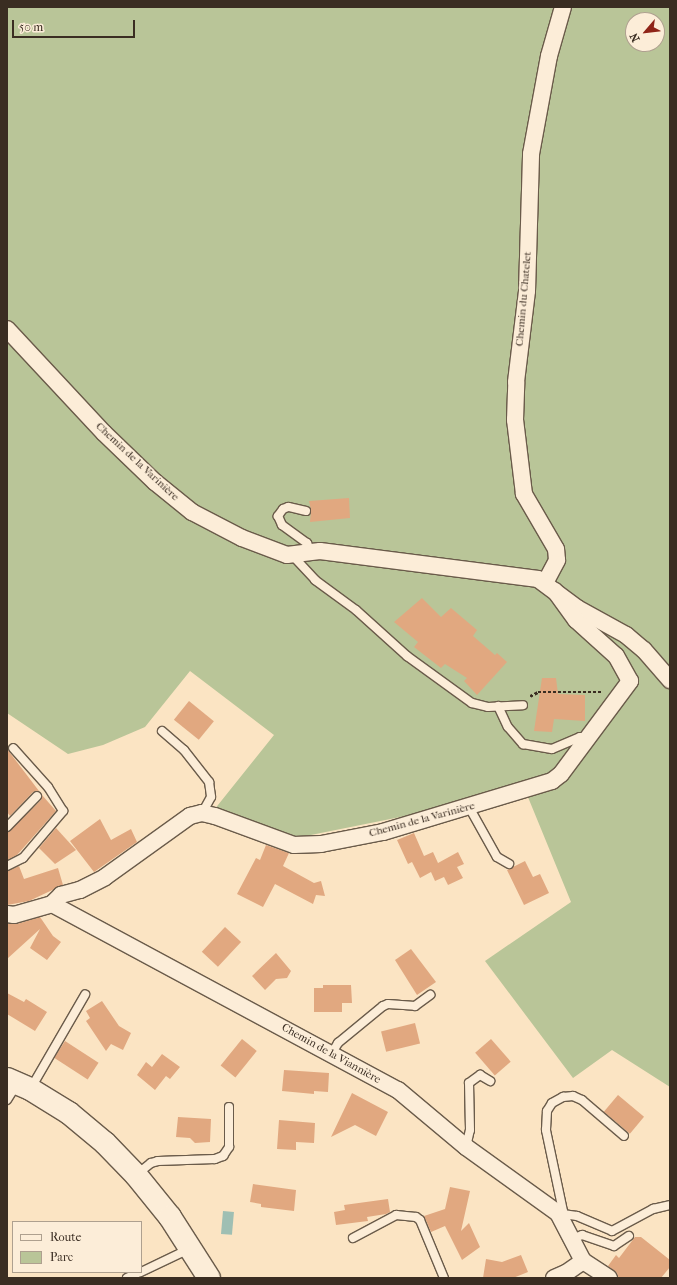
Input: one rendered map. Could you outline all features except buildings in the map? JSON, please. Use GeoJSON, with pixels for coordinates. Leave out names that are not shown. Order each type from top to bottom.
{"type":"FeatureCollection","features":[{"type":"Feature","properties":{"kind":"main road"},"geometry":{"type":"LineString","coordinates":[[15,1088],[69,1114],[105,1143],[136,1175],[170,1217],[209,1278]]}},
{"type":"Feature","properties":{"kind":"street","name":"Chemin du Chatelet"},"geometry":{"type":"LineString","coordinates":[[550,587],[557,560],[556,549],[524,494],[515,420],[516,382],[527,291],[531,154],[549,56],[563,7]]}},
{"type":"Feature","properties":{"kind":"street","name":"Chemin de la Varinière"},"geometry":{"type":"LineString","coordinates":[[7,329],[104,433],[155,482],[192,512],[242,538],[293,556]]}},
{"type":"Feature","properties":{"kind":"street"},"geometry":{"type":"LineString","coordinates":[[293,556],[310,551],[509,574],[550,587],[576,608],[626,635],[644,650],[670,680]]}},
{"type":"Feature","properties":{"kind":"street","name":"Chemin de la Varinière"},"geometry":{"type":"LineString","coordinates":[[202,813],[294,845],[321,844],[383,832],[552,781],[562,774],[624,692],[630,681],[625,668],[616,656],[576,620],[550,587]]}},
{"type":"Feature","properties":{"kind":"street"},"geometry":{"type":"LineString","coordinates":[[7,914],[14,915],[52,904],[61,895],[80,890],[105,877],[190,816],[202,813]]}},
{"type":"Feature","properties":{"kind":"street","name":"Chemin de la Viannière"},"geometry":{"type":"LineString","coordinates":[[52,904],[332,1053],[398,1090],[466,1147],[562,1215],[571,1239],[583,1261],[610,1278]]}},
{"type":"Feature","properties":{"kind":"street"},"geometry":{"type":"LineString","coordinates":[[554,1278],[566,1273],[583,1261]]}},
{"type":"Feature","properties":{"kind":"lane"},"geometry":{"type":"LineString","coordinates":[[306,511],[288,507],[283,509],[278,516],[282,525],[307,543],[310,551]]}},
{"type":"Feature","properties":{"kind":"lane","name":"Chemin de la Varinière"},"geometry":{"type":"LineString","coordinates":[[293,556],[315,580],[356,610],[421,667],[472,703],[498,706],[522,705]]}},
{"type":"Feature","properties":{"kind":"lane"},"geometry":{"type":"LineString","coordinates":[[498,706],[508,727],[523,744],[552,749],[580,737],[589,737]]}},
{"type":"Feature","properties":{"kind":"lane"},"geometry":{"type":"LineString","coordinates":[[162,731],[184,750],[209,782],[211,797],[202,813]]}},
{"type":"Feature","properties":{"kind":"lane"},"geometry":{"type":"LineString","coordinates":[[7,866],[23,858],[42,833],[61,816],[62,806],[43,780],[13,748]]}},
{"type":"Feature","properties":{"kind":"lane"},"geometry":{"type":"LineString","coordinates":[[7,827],[37,796]]}},
{"type":"Feature","properties":{"kind":"lane"},"geometry":{"type":"LineString","coordinates":[[469,807],[497,857],[509,864]]}},
{"type":"Feature","properties":{"kind":"lane"},"geometry":{"type":"LineString","coordinates":[[15,1088],[85,995]]}},
{"type":"Feature","properties":{"kind":"lane"},"geometry":{"type":"LineString","coordinates":[[332,1053],[338,1043],[383,1006],[388,1004],[416,1006],[430,995]]}},
{"type":"Feature","properties":{"kind":"lane"},"geometry":{"type":"LineString","coordinates":[[466,1147],[470,1138],[469,1083],[480,1076],[490,1081]]}},
{"type":"Feature","properties":{"kind":"lane"},"geometry":{"type":"LineString","coordinates":[[624,1136],[582,1100],[573,1096],[564,1097],[552,1103],[547,1111],[546,1130],[562,1215],[577,1216],[612,1231],[653,1209],[670,1204]]}},
{"type":"Feature","properties":{"kind":"lane"},"geometry":{"type":"LineString","coordinates":[[136,1175],[151,1163],[158,1161],[215,1159],[223,1156],[229,1146],[229,1107]]}},
{"type":"Feature","properties":{"kind":"lane"},"geometry":{"type":"LineString","coordinates":[[353,1238],[396,1215],[416,1217],[420,1220],[444,1278]]}},
{"type":"Feature","properties":{"kind":"lane"},"geometry":{"type":"LineString","coordinates":[[571,1239],[582,1235],[614,1246],[629,1236]]}},
{"type":"Feature","properties":{"kind":"lane"},"geometry":{"type":"LineString","coordinates":[[142,1271],[174,1258],[190,1248]]}},
{"type":"Feature","properties":{"kind":"lane"},"geometry":{"type":"LineString","coordinates":[[127,1278],[138,1273]]}},
{"type":"Feature","properties":{"kind":"path"},"geometry":{"type":"LineString","coordinates":[[522,705],[528,697],[538,692],[624,692]]}},
{"type":"Feature","properties":{"kind":"green space"},"geometry":{"type":"Polygon","coordinates":[[[7,7],[670,7],[670,1087],[612,1050],[573,1078],[485,961],[571,902],[523,785],[450,807],[291,839],[214,810],[274,735],[190,671],[145,727],[103,745],[68,754],[7,713],[7,7]]]}},
{"type":"Feature","properties":{"kind":"shaded area"},"geometry":{"type":"Polygon","coordinates":[[[223,1211],[234,1212],[232,1235],[221,1234],[223,1211]]]}}]}
